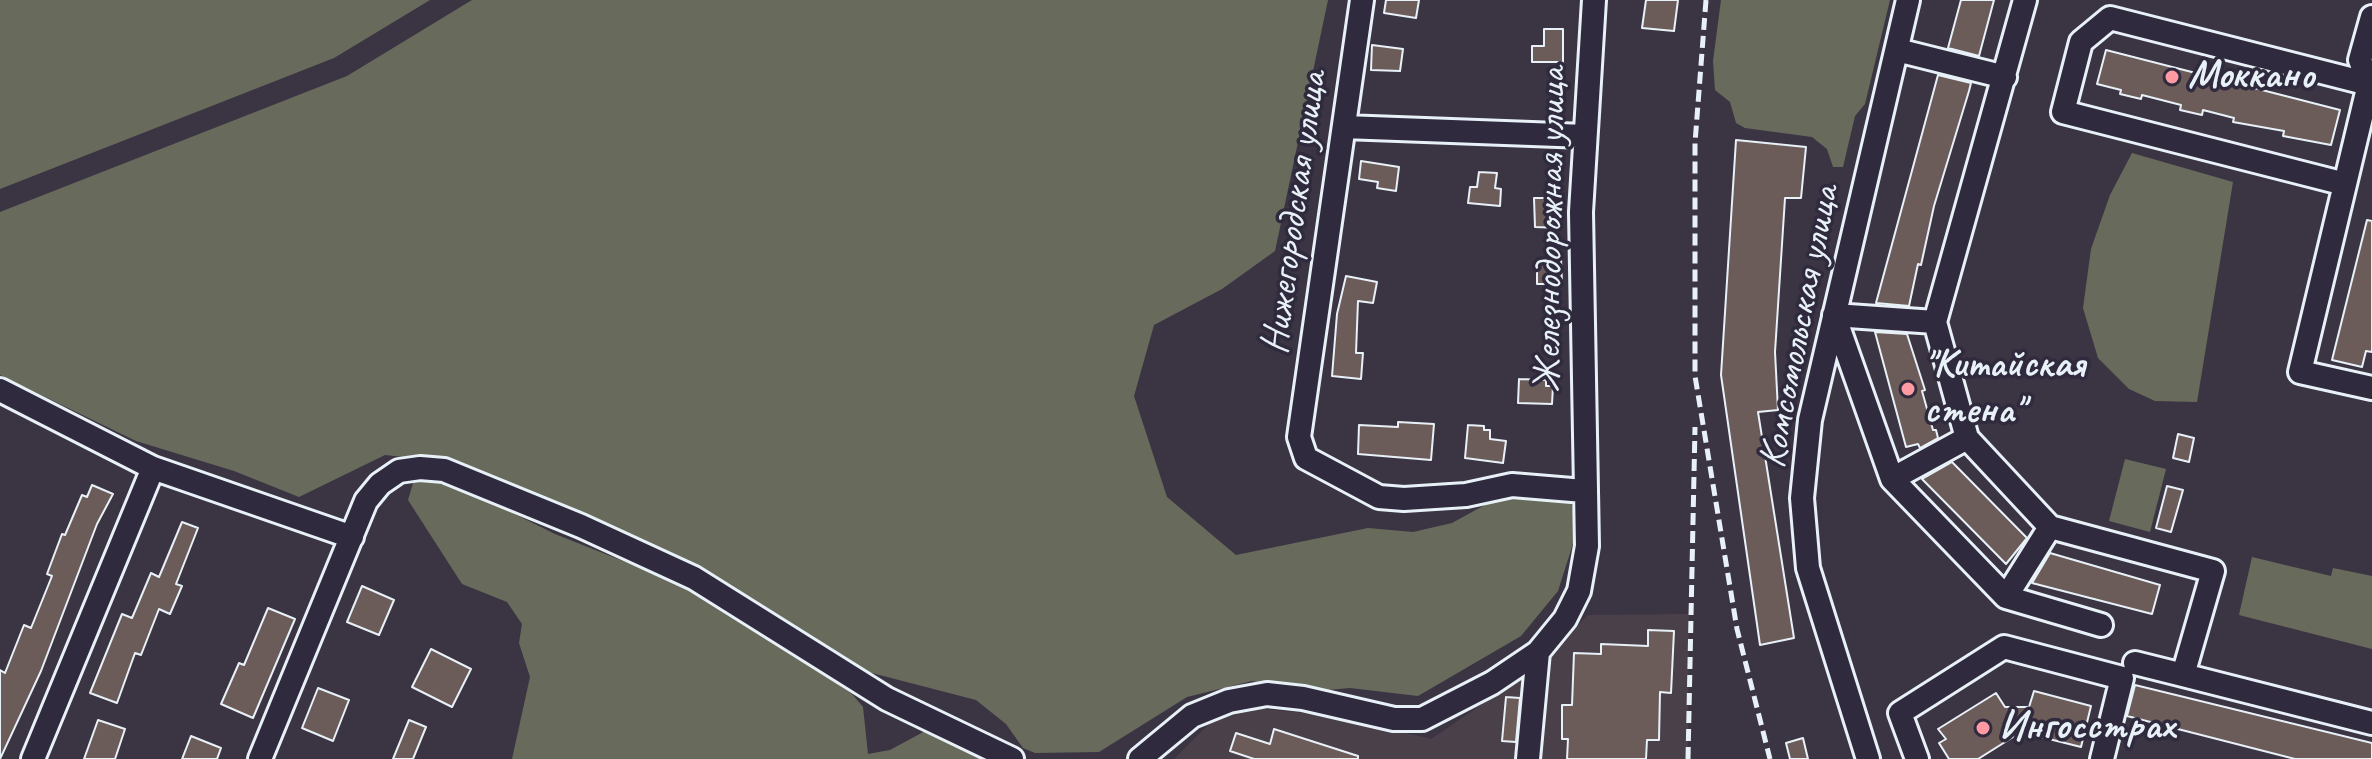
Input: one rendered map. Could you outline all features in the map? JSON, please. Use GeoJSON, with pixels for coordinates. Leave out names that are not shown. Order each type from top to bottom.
{"type":"FeatureCollection","features":[{"type":"Feature","properties":{"kind":"street","name":"Нижегородская улица"},"geometry":{"type":"LineString","coordinates":[[1362,0],[1299,437],[1306,458],[1379,497],[1404,499],[1466,495],[1512,485],[1584,491]]}},
{"type":"Feature","properties":{"kind":"street","name":"Железнодорожная улица"},"geometry":{"type":"LineString","coordinates":[[1538,652],[1554,635],[1579,591],[1587,546],[1581,316],[1585,136],[1594,0]]}},
{"type":"Feature","properties":{"kind":"street","name":"Комсомольская улица"},"geometry":{"type":"LineString","coordinates":[[1868,759],[1808,568],[1803,536],[1805,456],[1834,315],[1908,0]]}},
{"type":"Feature","properties":{"kind":"street"},"geometry":{"type":"LineString","coordinates":[[2025,0],[1935,322],[1967,438],[2050,527],[2213,571],[2183,675]]}},
{"type":"Feature","properties":{"kind":"street"},"geometry":{"type":"LineString","coordinates":[[2372,17],[2360,60],[2370,84],[2300,372],[2372,388]]}},
{"type":"Feature","properties":{"kind":"street"},"geometry":{"type":"LineString","coordinates":[[2345,184],[2063,112],[2081,42],[2110,18],[2370,84]]}},
{"type":"Feature","properties":{"kind":"street"},"geometry":{"type":"LineString","coordinates":[[1897,50],[2005,77]]}},
{"type":"Feature","properties":{"kind":"street"},"geometry":{"type":"LineString","coordinates":[[1344,127],[1585,136]]}},
{"type":"Feature","properties":{"kind":"street"},"geometry":{"type":"LineString","coordinates":[[1935,322],[1834,315],[1892,479],[2006,597],[2101,625]]}},
{"type":"Feature","properties":{"kind":"street"},"geometry":{"type":"LineString","coordinates":[[0,390],[153,468],[352,537]]}},
{"type":"Feature","properties":{"kind":"street"},"geometry":{"type":"LineString","coordinates":[[1892,479],[1967,438]]}},
{"type":"Feature","properties":{"kind":"street"},"geometry":{"type":"LineString","coordinates":[[33,759],[153,468]]}},
{"type":"Feature","properties":{"kind":"street"},"geometry":{"type":"LineString","coordinates":[[260,759],[366,501],[380,484],[399,471],[444,470],[581,526],[694,578],[887,699],[1012,759]]}},
{"type":"Feature","properties":{"kind":"street"},"geometry":{"type":"LineString","coordinates":[[2006,597],[2050,527]]}},
{"type":"Feature","properties":{"kind":"street"},"geometry":{"type":"LineString","coordinates":[[1917,759],[1900,713],[2004,647],[2122,678],[2102,759]]}},
{"type":"Feature","properties":{"kind":"street"},"geometry":{"type":"LineString","coordinates":[[1143,756],[1192,716],[1229,701],[1267,694],[1303,698],[1394,719],[1422,719],[1492,683],[1538,652]]}},
{"type":"Feature","properties":{"kind":"street"},"geometry":{"type":"LineString","coordinates":[[1528,759],[1538,652]]}},
{"type":"Feature","properties":{"kind":"street"},"geometry":{"type":"LineString","coordinates":[[2135,663],[2372,723]]}},
{"type":"Feature","properties":{"kind":"shaded area"},"geometry":{"type":"Polygon","coordinates":[[[1689,614],[1688,759],[1174,759],[1218,715],[1252,708],[1328,715],[1431,739],[1536,668],[1588,615],[1689,614]]]}},
{"type":"Feature","properties":{"kind":"green space"},"geometry":{"type":"Polygon","coordinates":[[[0,0],[430,0],[334,58],[0,189],[0,0]]]}},
{"type":"Feature","properties":{"kind":"green space"},"geometry":{"type":"Polygon","coordinates":[[[472,0],[1328,0],[1275,251],[1222,289],[1154,325],[1134,396],[1167,497],[1236,555],[1368,528],[1413,532],[1452,523],[1503,495],[1570,497],[1577,531],[1558,591],[1521,636],[1418,696],[1350,688],[1316,691],[1252,681],[1187,697],[1099,752],[1035,753],[1023,748],[1006,724],[976,700],[868,672],[701,568],[458,463],[385,455],[299,497],[234,471],[136,441],[0,375],[0,212],[347,76],[472,0]]]}},
{"type":"Feature","properties":{"kind":"green space"},"geometry":{"type":"Polygon","coordinates":[[[1721,0],[1890,0],[1865,104],[1855,116],[1843,167],[1833,167],[1827,149],[1812,137],[1745,128],[1736,123],[1730,102],[1715,90],[1713,61],[1721,0]]]}},
{"type":"Feature","properties":{"kind":"green space"},"geometry":{"type":"Polygon","coordinates":[[[2132,153],[2233,182],[2197,402],[2155,401],[2129,389],[2098,358],[2083,308],[2091,249],[2110,195],[2132,153]]]}},
{"type":"Feature","properties":{"kind":"green space"},"geometry":{"type":"Polygon","coordinates":[[[2125,459],[2166,469],[2150,532],[2109,521],[2125,459]]]}},
{"type":"Feature","properties":{"kind":"green space"},"geometry":{"type":"Polygon","coordinates":[[[434,474],[555,534],[676,582],[785,646],[852,694],[863,707],[868,754],[890,750],[927,730],[990,759],[512,759],[530,677],[519,643],[522,624],[507,602],[462,584],[408,500],[414,480],[434,474]]]}},
{"type":"Feature","properties":{"kind":"green space"},"geometry":{"type":"Polygon","coordinates":[[[2252,557],[2331,576],[2333,568],[2372,576],[2372,649],[2239,615],[2252,557]]]}},
{"type":"Feature","properties":{"kind":"building"},"geometry":{"type":"Polygon","coordinates":[[[1386,0],[1419,0],[1416,18],[1384,13],[1386,0]]]}},
{"type":"Feature","properties":{"kind":"building"},"geometry":{"type":"Polygon","coordinates":[[[1646,0],[1678,0],[1674,31],[1642,28],[1646,0]]]}},
{"type":"Feature","properties":{"kind":"building"},"geometry":{"type":"Polygon","coordinates":[[[1961,0],[1994,0],[1979,56],[1948,48],[1961,0]]]}},
{"type":"Feature","properties":{"kind":"building"},"geometry":{"type":"Polygon","coordinates":[[[1544,29],[1563,29],[1563,62],[1532,62],[1532,46],[1544,46],[1544,29]]]}},
{"type":"Feature","properties":{"kind":"building"},"geometry":{"type":"Polygon","coordinates":[[[1372,45],[1403,49],[1400,71],[1371,70],[1372,45]]]}},
{"type":"Feature","properties":{"kind":"building"},"geometry":{"type":"Polygon","coordinates":[[[2106,50],[2340,110],[2331,145],[2283,136],[2284,131],[2233,122],[2234,118],[2203,110],[2202,115],[2180,110],[2181,105],[2142,95],[2141,99],[2120,94],[2121,90],[2097,84],[2106,50]]]}},
{"type":"Feature","properties":{"kind":"building"},"geometry":{"type":"Polygon","coordinates":[[[1938,75],[1971,83],[1969,91],[1934,206],[1909,306],[1876,303],[1938,75]]]}},
{"type":"Feature","properties":{"kind":"building"},"geometry":{"type":"Polygon","coordinates":[[[1736,140],[1806,147],[1801,198],[1785,198],[1775,352],[1778,410],[1758,412],[1794,638],[1760,645],[1721,375],[1736,140]]]}},
{"type":"Feature","properties":{"kind":"building"},"geometry":{"type":"Polygon","coordinates":[[[1361,161],[1399,167],[1396,191],[1377,188],[1378,182],[1359,179],[1361,161]]]}},
{"type":"Feature","properties":{"kind":"building"},"geometry":{"type":"Polygon","coordinates":[[[1479,172],[1497,173],[1495,188],[1501,189],[1500,206],[1468,203],[1470,187],[1477,187],[1479,172]]]}},
{"type":"Feature","properties":{"kind":"building"},"geometry":{"type":"Polygon","coordinates":[[[1534,198],[1559,198],[1560,228],[1535,227],[1534,198]]]}},
{"type":"Feature","properties":{"kind":"building"},"geometry":{"type":"Polygon","coordinates":[[[2367,220],[2372,221],[2372,352],[2366,351],[2362,367],[2332,360],[2367,220]]]}},
{"type":"Feature","properties":{"kind":"building"},"geometry":{"type":"Polygon","coordinates":[[[1537,259],[1561,259],[1562,284],[1537,284],[1537,259]]]}},
{"type":"Feature","properties":{"kind":"building"},"geometry":{"type":"Polygon","coordinates":[[[1346,276],[1377,282],[1373,303],[1358,301],[1356,353],[1363,353],[1361,379],[1332,376],[1337,314],[1346,276]]]}},
{"type":"Feature","properties":{"kind":"building"},"geometry":{"type":"Polygon","coordinates":[[[1875,332],[1907,334],[1925,390],[1922,391],[1933,430],[1936,430],[1938,438],[1920,448],[1918,444],[1906,447],[1875,332]]]}},
{"type":"Feature","properties":{"kind":"building"},"geometry":{"type":"Polygon","coordinates":[[[1519,379],[1546,380],[1546,386],[1553,386],[1552,404],[1518,403],[1519,379]]]}},
{"type":"Feature","properties":{"kind":"building"},"geometry":{"type":"Polygon","coordinates":[[[1398,422],[1434,424],[1431,460],[1358,454],[1359,425],[1398,427],[1398,422]]]}},
{"type":"Feature","properties":{"kind":"building"},"geometry":{"type":"Polygon","coordinates":[[[1468,425],[1484,426],[1484,430],[1490,430],[1490,439],[1506,441],[1503,463],[1465,458],[1468,425]]]}},
{"type":"Feature","properties":{"kind":"building"},"geometry":{"type":"Polygon","coordinates":[[[2178,434],[2194,438],[2189,462],[2173,458],[2178,434]]]}},
{"type":"Feature","properties":{"kind":"building"},"geometry":{"type":"Polygon","coordinates":[[[1952,462],[2027,538],[2006,564],[1922,479],[1952,462]]]}},
{"type":"Feature","properties":{"kind":"building"},"geometry":{"type":"Polygon","coordinates":[[[92,485],[113,494],[97,524],[41,671],[0,759],[0,670],[5,673],[24,625],[31,628],[52,576],[47,574],[62,534],[65,535],[82,495],[87,497],[92,485]]]}},
{"type":"Feature","properties":{"kind":"building"},"geometry":{"type":"Polygon","coordinates":[[[2167,486],[2183,490],[2171,532],[2156,528],[2167,486]]]}},
{"type":"Feature","properties":{"kind":"building"},"geometry":{"type":"Polygon","coordinates":[[[182,522],[198,528],[176,584],[182,586],[170,614],[159,609],[141,655],[135,653],[117,703],[90,693],[122,614],[132,618],[151,573],[159,577],[182,522]]]}},
{"type":"Feature","properties":{"kind":"building"},"geometry":{"type":"Polygon","coordinates":[[[2050,553],[2160,585],[2152,614],[2032,583],[2050,553]]]}},
{"type":"Feature","properties":{"kind":"building"},"geometry":{"type":"Polygon","coordinates":[[[362,586],[394,600],[379,635],[347,622],[362,586]]]}},
{"type":"Feature","properties":{"kind":"building"},"geometry":{"type":"Polygon","coordinates":[[[268,608],[295,619],[253,718],[221,704],[239,663],[244,665],[268,608]]]}},
{"type":"Feature","properties":{"kind":"building"},"geometry":{"type":"Polygon","coordinates":[[[1648,630],[1674,631],[1671,693],[1660,692],[1659,740],[1647,740],[1646,759],[1567,759],[1568,739],[1562,739],[1562,705],[1572,705],[1574,653],[1601,654],[1601,644],[1648,646],[1648,630]]]}},
{"type":"Feature","properties":{"kind":"building"},"geometry":{"type":"Polygon","coordinates":[[[431,649],[471,669],[452,707],[412,687],[431,649]]]}},
{"type":"Feature","properties":{"kind":"building"},"geometry":{"type":"Polygon","coordinates":[[[2135,685],[2372,743],[2372,759],[2295,759],[2127,716],[2135,685]]]}},
{"type":"Feature","properties":{"kind":"building"},"geometry":{"type":"Polygon","coordinates":[[[318,688],[349,700],[333,741],[302,728],[318,688]]]}},
{"type":"Feature","properties":{"kind":"building"},"geometry":{"type":"Polygon","coordinates":[[[2034,691],[2091,706],[2081,747],[2021,732],[1978,759],[1949,759],[1939,743],[1946,739],[1938,729],[1996,693],[2005,707],[2029,707],[2034,691]]]}},
{"type":"Feature","properties":{"kind":"building"},"geometry":{"type":"Polygon","coordinates":[[[1506,697],[1520,698],[1516,742],[1502,741],[1506,697]]]}},
{"type":"Feature","properties":{"kind":"building"},"geometry":{"type":"Polygon","coordinates":[[[98,720],[125,729],[115,759],[84,759],[98,720]]]}},
{"type":"Feature","properties":{"kind":"building"},"geometry":{"type":"Polygon","coordinates":[[[409,720],[426,727],[413,759],[393,759],[409,720]]]}},
{"type":"Feature","properties":{"kind":"building"},"geometry":{"type":"Polygon","coordinates":[[[1274,729],[1358,756],[1358,759],[1254,759],[1230,751],[1236,733],[1270,744],[1274,729]]]}},
{"type":"Feature","properties":{"kind":"building"},"geometry":{"type":"Polygon","coordinates":[[[191,736],[221,748],[217,759],[182,759],[191,736]]]}},
{"type":"Feature","properties":{"kind":"building"},"geometry":{"type":"Polygon","coordinates":[[[1803,738],[1808,759],[1790,759],[1786,743],[1803,738]]]}},
{"type":"Feature","properties":{"kind":"railway"},"geometry":{"type":"LineString","coordinates":[[1706,0],[1695,143],[1695,376],[1737,629],[1770,759]]}},
{"type":"Feature","properties":{"kind":"railway"},"geometry":{"type":"LineString","coordinates":[[1688,759],[1695,427]]}},
{"type":"Feature","properties":{"kind":"place","name":"Моккано"},"geometry":{"type":"Point","coordinates":[2172,77]}},
{"type":"Feature","properties":{"kind":"place","name":"\"Китайская стена\""},"geometry":{"type":"Point","coordinates":[1908,389]}},
{"type":"Feature","properties":{"kind":"place","name":"Ингосстрах"},"geometry":{"type":"Point","coordinates":[1983,728]}}]}
